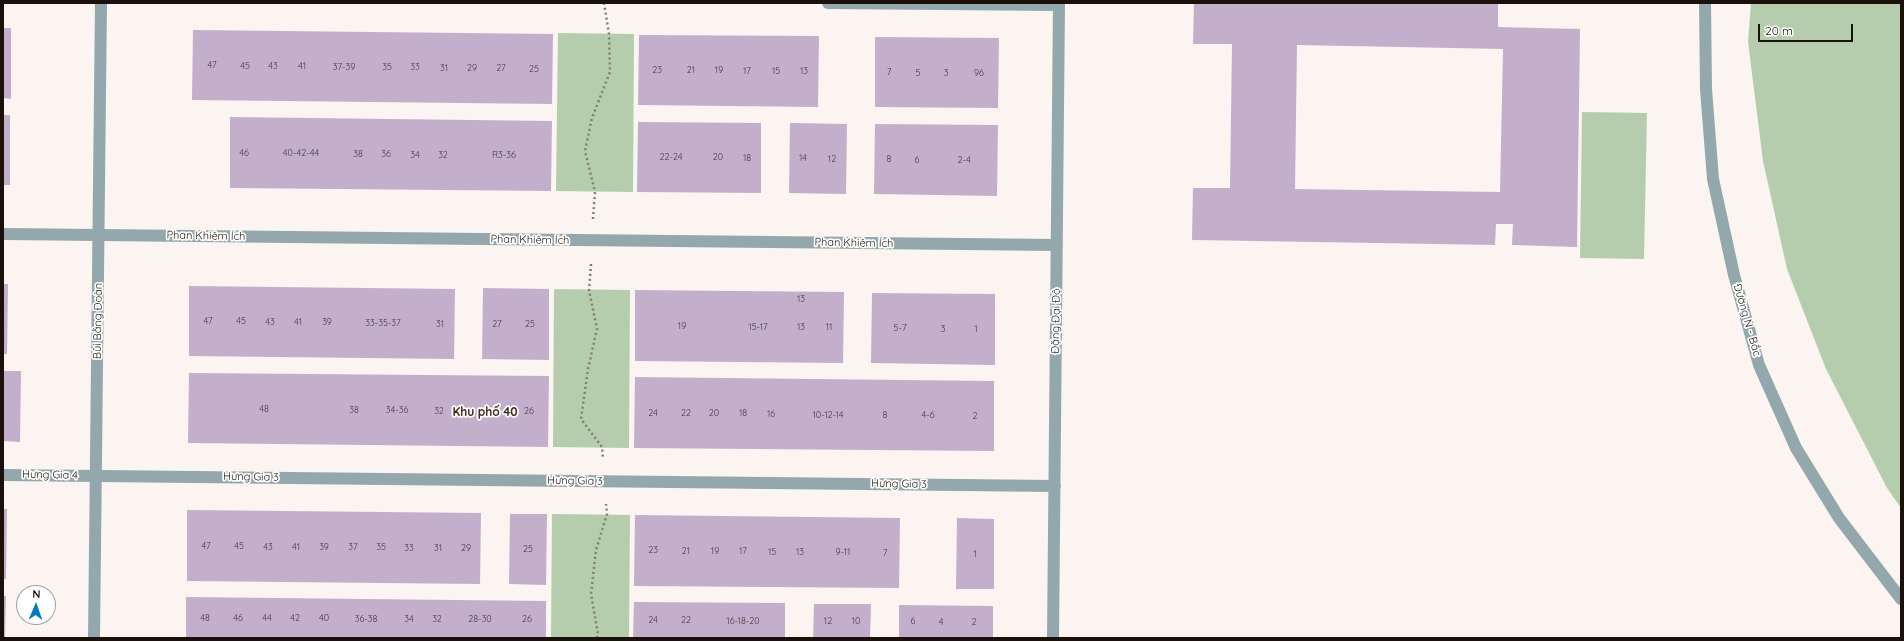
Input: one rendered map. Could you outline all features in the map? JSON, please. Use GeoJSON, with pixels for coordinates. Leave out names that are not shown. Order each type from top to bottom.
{"type":"FeatureCollection","features":[{"type":"Feature","properties":{"kind":"street","name":"Bùi Bằng Đoàn"},"geometry":{"type":"LineString","coordinates":[[94,638],[101,3]]}},
{"type":"Feature","properties":{"kind":"street"},"geometry":{"type":"LineString","coordinates":[[828,3],[1060,4]]}},
{"type":"Feature","properties":{"kind":"street","name":"Đường N - Bắc"},"geometry":{"type":"LineString","coordinates":[[1705,3],[1706,89],[1712,179],[1734,274],[1759,365],[1796,448],[1838,518],[1901,599]]}},
{"type":"Feature","properties":{"kind":"street","name":"Đặng Đại Độ"},"geometry":{"type":"LineString","coordinates":[[1053,638],[1060,4]]}},
{"type":"Feature","properties":{"kind":"street","name":"Phan Khiêm Ích"},"geometry":{"type":"LineString","coordinates":[[3,234],[1057,245]]}},
{"type":"Feature","properties":{"kind":"street","name":"Hưng Gia 4"},"geometry":{"type":"LineString","coordinates":[[3,475],[96,476]]}},
{"type":"Feature","properties":{"kind":"street","name":"Hưng Gia 3"},"geometry":{"type":"LineString","coordinates":[[96,476],[1055,486]]}},
{"type":"Feature","properties":{"kind":"path"},"geometry":{"type":"LineString","coordinates":[[597,638],[598,634],[591,594],[596,550],[607,514],[602,447],[581,419],[588,369],[597,329],[589,290],[595,192],[585,151],[592,118],[610,72],[609,34],[604,3]]}},
{"type":"Feature","properties":{"kind":"green space"},"geometry":{"type":"Polygon","coordinates":[[[1751,3],[1901,3],[1901,508],[1887,488],[1826,369],[1787,269],[1763,161],[1748,42],[1751,3]]]}},
{"type":"Feature","properties":{"kind":"green space"},"geometry":{"type":"Polygon","coordinates":[[[558,33],[634,34],[633,192],[556,191],[558,33]]]}},
{"type":"Feature","properties":{"kind":"green space"},"geometry":{"type":"Polygon","coordinates":[[[1582,112],[1647,113],[1644,259],[1580,258],[1582,112]]]}},
{"type":"Feature","properties":{"kind":"green space"},"geometry":{"type":"Polygon","coordinates":[[[554,289],[630,290],[629,448],[553,447],[554,289]]]}},
{"type":"Feature","properties":{"kind":"green space"},"geometry":{"type":"Polygon","coordinates":[[[552,514],[630,515],[629,638],[551,638],[552,514]]]}},
{"type":"Feature","properties":{"kind":"building"},"geometry":{"type":"Polygon","coordinates":[[[1194,3],[1498,3],[1498,27],[1580,29],[1577,247],[1512,245],[1513,224],[1496,224],[1495,245],[1192,240],[1193,188],[1230,188],[1232,44],[1193,44],[1194,3]],[[1297,45],[1295,189],[1500,192],[1503,49],[1297,45]]]}},
{"type":"Feature","properties":{"kind":"building"},"geometry":{"type":"Polygon","coordinates":[[[3,28],[11,28],[11,99],[3,98],[3,28]]]}},
{"type":"Feature","properties":{"kind":"building"},"geometry":{"type":"Polygon","coordinates":[[[193,30],[553,34],[552,104],[192,100],[193,30]]]}},
{"type":"Feature","properties":{"kind":"building"},"geometry":{"type":"Polygon","coordinates":[[[639,35],[819,36],[818,107],[638,105],[639,35]]]}},
{"type":"Feature","properties":{"kind":"building"},"geometry":{"type":"Polygon","coordinates":[[[875,37],[999,38],[998,108],[875,107],[875,37]]]}},
{"type":"Feature","properties":{"kind":"building"},"geometry":{"type":"Polygon","coordinates":[[[3,115],[10,115],[10,185],[3,185],[3,115]]]}},
{"type":"Feature","properties":{"kind":"building"},"geometry":{"type":"Polygon","coordinates":[[[230,117],[552,121],[551,191],[230,188],[230,117]]]}},
{"type":"Feature","properties":{"kind":"building"},"geometry":{"type":"Polygon","coordinates":[[[638,122],[761,123],[761,193],[637,192],[638,122]]]}},
{"type":"Feature","properties":{"kind":"building"},"geometry":{"type":"Polygon","coordinates":[[[790,123],[847,124],[846,194],[789,193],[790,123]]]}},
{"type":"Feature","properties":{"kind":"building"},"geometry":{"type":"Polygon","coordinates":[[[875,124],[998,125],[997,196],[874,194],[875,124]]]}},
{"type":"Feature","properties":{"kind":"building"},"geometry":{"type":"Polygon","coordinates":[[[3,284],[8,284],[7,354],[3,354],[3,284]]]}},
{"type":"Feature","properties":{"kind":"building"},"geometry":{"type":"Polygon","coordinates":[[[189,286],[455,289],[454,359],[189,356],[189,286]]]}},
{"type":"Feature","properties":{"kind":"building"},"geometry":{"type":"Polygon","coordinates":[[[483,288],[549,289],[549,360],[482,359],[483,288]]]}},
{"type":"Feature","properties":{"kind":"building"},"geometry":{"type":"Polygon","coordinates":[[[635,290],[844,292],[843,363],[635,361],[635,290]]]}},
{"type":"Feature","properties":{"kind":"building"},"geometry":{"type":"Polygon","coordinates":[[[872,293],[995,294],[995,365],[871,363],[872,293]]]}},
{"type":"Feature","properties":{"kind":"building"},"geometry":{"type":"Polygon","coordinates":[[[3,371],[21,371],[20,442],[3,441],[3,371]]]}},
{"type":"Feature","properties":{"kind":"building"},"geometry":{"type":"Polygon","coordinates":[[[189,373],[549,376],[548,447],[188,443],[189,373]]]}},
{"type":"Feature","properties":{"kind":"building"},"geometry":{"type":"Polygon","coordinates":[[[635,377],[994,381],[994,451],[634,448],[635,377]]]}},
{"type":"Feature","properties":{"kind":"building"},"geometry":{"type":"Polygon","coordinates":[[[3,509],[7,509],[6,579],[3,579],[3,509]]]}},
{"type":"Feature","properties":{"kind":"building"},"geometry":{"type":"Polygon","coordinates":[[[187,510],[481,513],[480,584],[187,581],[187,510]]]}},
{"type":"Feature","properties":{"kind":"building"},"geometry":{"type":"Polygon","coordinates":[[[510,514],[547,514],[546,585],[509,584],[510,514]]]}},
{"type":"Feature","properties":{"kind":"building"},"geometry":{"type":"Polygon","coordinates":[[[635,515],[900,518],[899,588],[634,586],[635,515]]]}},
{"type":"Feature","properties":{"kind":"building"},"geometry":{"type":"Polygon","coordinates":[[[957,518],[994,519],[994,589],[956,589],[957,518]]]}},
{"type":"Feature","properties":{"kind":"building"},"geometry":{"type":"Polygon","coordinates":[[[3,596],[6,596],[5,638],[3,638],[3,596]]]}},
{"type":"Feature","properties":{"kind":"building"},"geometry":{"type":"Polygon","coordinates":[[[186,597],[546,601],[546,638],[186,638],[186,597]]]}},
{"type":"Feature","properties":{"kind":"building"},"geometry":{"type":"Polygon","coordinates":[[[634,602],[785,603],[785,638],[633,638],[634,602]]]}},
{"type":"Feature","properties":{"kind":"building"},"geometry":{"type":"Polygon","coordinates":[[[814,604],[871,604],[870,638],[813,638],[814,604]]]}},
{"type":"Feature","properties":{"kind":"building"},"geometry":{"type":"Polygon","coordinates":[[[899,605],[993,606],[993,638],[899,638],[899,605]]]}},
{"type":"Feature","properties":{"kind":"district","name":"Khu phố 40"},"geometry":{"type":"Point","coordinates":[485,412]}}]}
